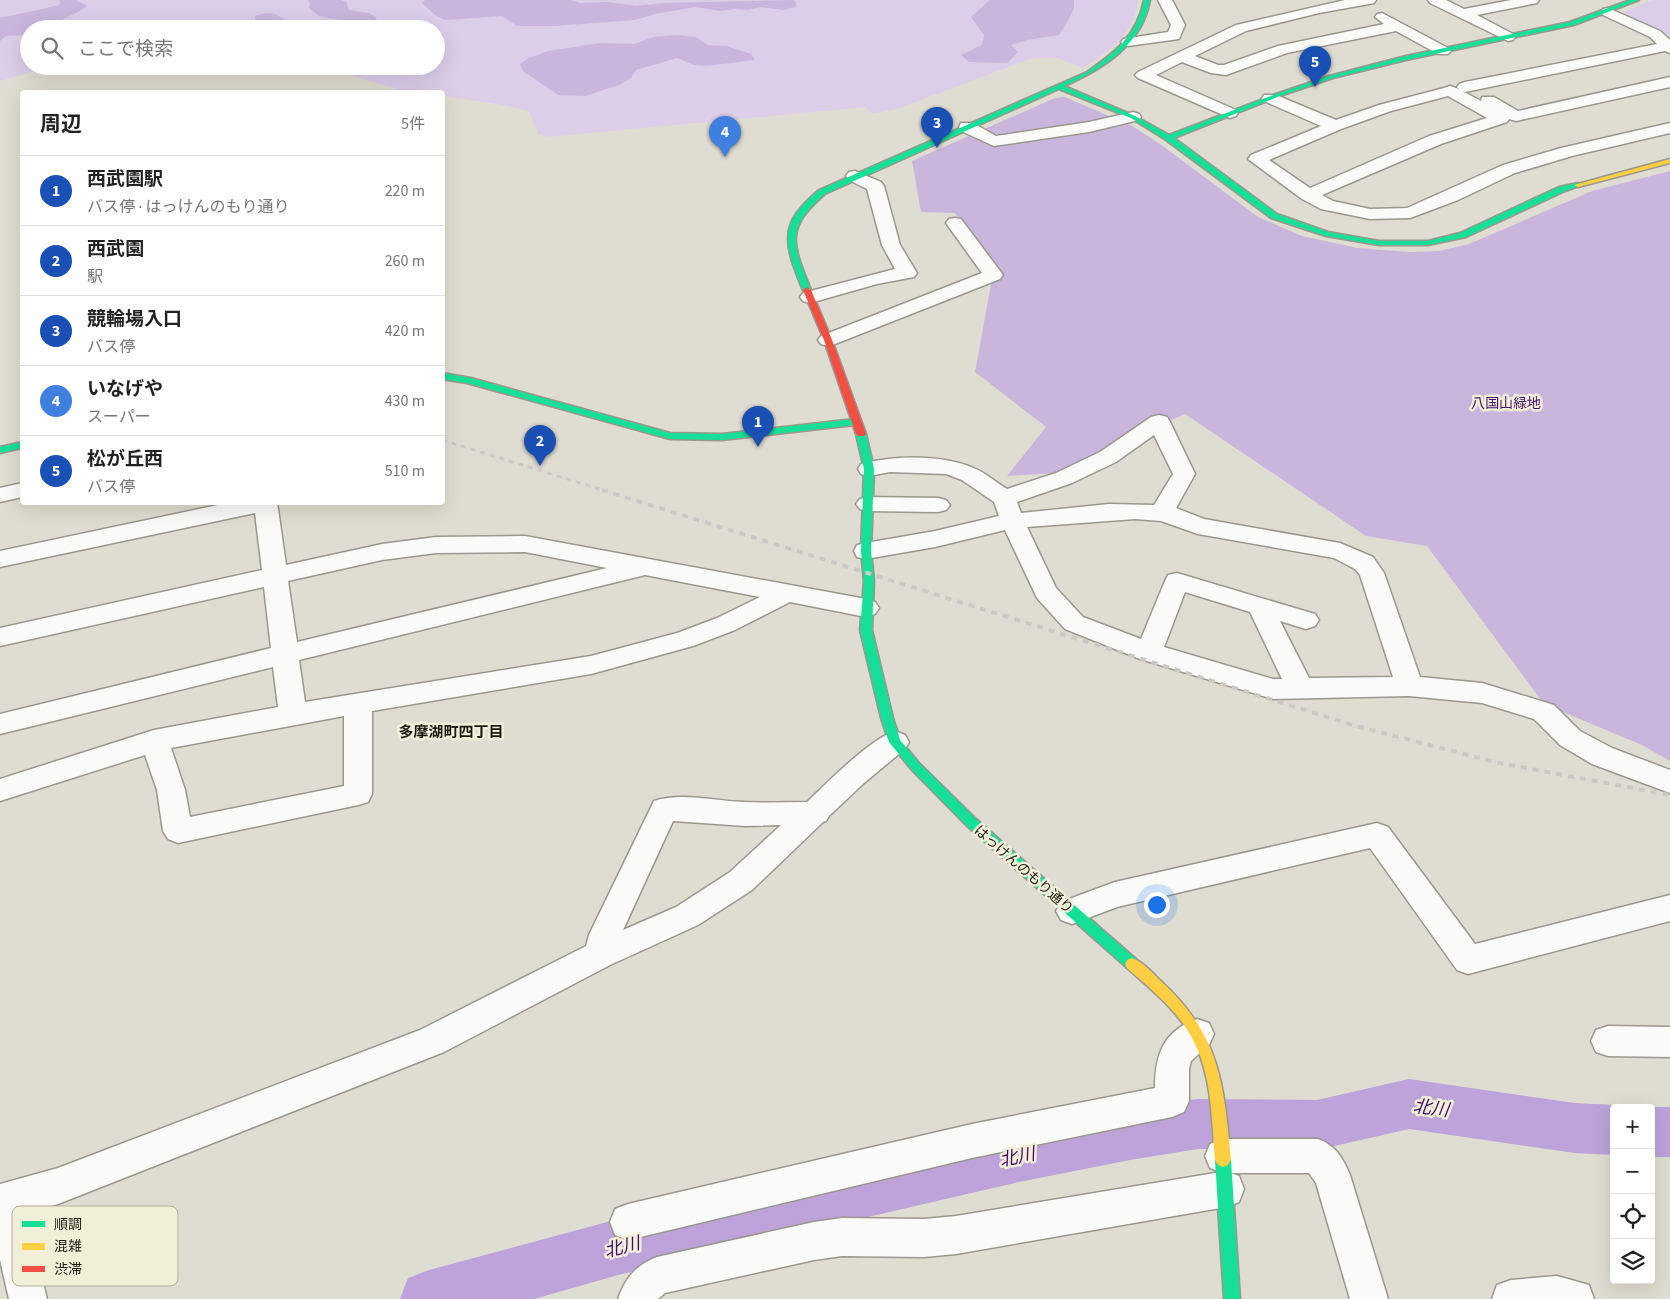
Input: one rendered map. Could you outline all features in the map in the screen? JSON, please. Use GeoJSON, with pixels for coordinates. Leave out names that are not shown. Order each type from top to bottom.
{"type":"FeatureCollection","features":[{"type":"Feature","properties":{"kind":"street","name":"はっけんのもり通り"},"geometry":{"type":"LineString","coordinates":[[1147,0],[1146,12],[1140,26],[1128,42],[1113,56],[1089,73],[1060,88],[835,185],[814,198],[792,224],[790,246],[828,340],[865,447],[869,469],[866,550],[869,581],[866,630],[887,718],[895,742],[915,766],[972,823],[1146,975],[1177,1007],[1197,1034],[1208,1057],[1218,1108],[1224,1165],[1232,1299]]}},
{"type":"Feature","properties":{"kind":"street"},"geometry":{"type":"LineString","coordinates":[[1128,42],[1174,36],[1178,25],[1165,0]]}},
{"type":"Feature","properties":{"kind":"street"},"geometry":{"type":"LineString","coordinates":[[1305,0],[1319,9]]}},
{"type":"Feature","properties":{"kind":"street"},"geometry":{"type":"LineString","coordinates":[[1435,0],[1508,37]]}},
{"type":"Feature","properties":{"kind":"street"},"geometry":{"type":"LineString","coordinates":[[1462,14],[1532,0]]}},
{"type":"Feature","properties":{"kind":"street"},"geometry":{"type":"LineString","coordinates":[[1169,138],[1302,86],[1362,68],[1572,24],[1636,0]]}},
{"type":"Feature","properties":{"kind":"street"},"geometry":{"type":"LineString","coordinates":[[1230,114],[1143,75],[1241,28],[1319,9],[1362,1],[1398,26],[1443,51]]}},
{"type":"Feature","properties":{"kind":"street"},"geometry":{"type":"LineString","coordinates":[[1608,12],[1655,34],[1669,47]]}},
{"type":"Feature","properties":{"kind":"street"},"geometry":{"type":"LineString","coordinates":[[1181,56],[1216,70],[1226,70],[1283,49],[1398,26]]}},
{"type":"Feature","properties":{"kind":"street"},"geometry":{"type":"LineString","coordinates":[[1669,47],[1465,87],[1516,116],[1670,82]]}},
{"type":"Feature","properties":{"kind":"street"},"geometry":{"type":"LineString","coordinates":[[1060,88],[1133,117],[1169,138],[1274,216],[1326,234],[1379,243],[1428,243],[1463,235],[1562,189],[1670,161]]}},
{"type":"Feature","properties":{"kind":"street"},"geometry":{"type":"LineString","coordinates":[[1308,195],[1435,140],[1501,120],[1450,91],[1385,108],[1335,126],[1256,160],[1308,195],[1327,205],[1370,214],[1410,213],[1509,169],[1567,152],[1670,128]]}},
{"type":"Feature","properties":{"kind":"street"},"geometry":{"type":"LineString","coordinates":[[1270,98],[1335,126]]}},
{"type":"Feature","properties":{"kind":"street"},"geometry":{"type":"LineString","coordinates":[[967,128],[994,141],[1089,127],[1133,117]]}},
{"type":"Feature","properties":{"kind":"street"},"geometry":{"type":"LineString","coordinates":[[810,297],[875,279],[907,273],[891,245],[875,186],[855,176]]}},
{"type":"Feature","properties":{"kind":"street"},"geometry":{"type":"LineString","coordinates":[[828,340],[993,275],[956,223]]}},
{"type":"Feature","properties":{"kind":"street"},"geometry":{"type":"LineString","coordinates":[[445,377],[484,384],[670,436],[722,437],[856,422]]}},
{"type":"Feature","properties":{"kind":"street"},"geometry":{"type":"LineString","coordinates":[[866,550],[935,539],[1008,510],[1064,478],[1108,457],[1159,422],[1184,474],[1161,514]]}},
{"type":"Feature","properties":{"kind":"street"},"geometry":{"type":"LineString","coordinates":[[0,450],[20,445]]}},
{"type":"Feature","properties":{"kind":"street"},"geometry":{"type":"LineString","coordinates":[[869,469],[890,465],[949,467],[970,475],[1008,510],[1046,592],[1074,623],[1149,652],[1273,689],[1409,686],[1482,693],[1544,712],[1570,738],[1602,756],[1670,782]]}},
{"type":"Feature","properties":{"kind":"street"},"geometry":{"type":"LineString","coordinates":[[0,495],[20,490]]}},
{"type":"Feature","properties":{"kind":"street"},"geometry":{"type":"LineString","coordinates":[[868,504],[938,505]]}},
{"type":"Feature","properties":{"kind":"street"},"geometry":{"type":"LineString","coordinates":[[0,560],[256,505]]}},
{"type":"Feature","properties":{"kind":"street"},"geometry":{"type":"LineString","coordinates":[[265,505],[293,714]]}},
{"type":"Feature","properties":{"kind":"street"},"geometry":{"type":"LineString","coordinates":[[1008,510],[1135,511],[1161,514],[1176,516],[1198,526],[1340,551],[1364,563],[1372,573],[1409,686]]}},
{"type":"Feature","properties":{"kind":"street"},"geometry":{"type":"LineString","coordinates":[[0,637],[399,550],[465,543],[526,544],[866,608]]}},
{"type":"Feature","properties":{"kind":"street"},"geometry":{"type":"LineString","coordinates":[[0,724],[648,566]]}},
{"type":"Feature","properties":{"kind":"street"},"geometry":{"type":"LineString","coordinates":[[1149,652],[1177,581],[1306,620]]}},
{"type":"Feature","properties":{"kind":"street"},"geometry":{"type":"LineString","coordinates":[[0,790],[154,741],[293,714],[600,663],[684,640],[726,624],[788,593]]}},
{"type":"Feature","properties":{"kind":"street"},"geometry":{"type":"LineString","coordinates":[[1260,606],[1300,688]]}},
{"type":"Feature","properties":{"kind":"street"},"geometry":{"type":"LineString","coordinates":[[154,741],[170,790],[178,831],[358,794],[358,704]]}},
{"type":"Feature","properties":{"kind":"street"},"geometry":{"type":"LineString","coordinates":[[12,1239],[2,1201],[58,1186],[432,1041],[543,986],[600,955],[687,916],[720,896],[754,870],[861,769],[895,742]]}},
{"type":"Feature","properties":{"kind":"street"},"geometry":{"type":"LineString","coordinates":[[600,955],[605,936],[664,809],[745,814],[816,812]]}},
{"type":"Feature","properties":{"kind":"street"},"geometry":{"type":"LineString","coordinates":[[1072,911],[1115,895],[1378,835],[1468,960],[1670,908]]}},
{"type":"Feature","properties":{"kind":"street"},"geometry":{"type":"LineString","coordinates":[[628,1222],[972,1141],[1172,1101],[1172,1069],[1176,1053],[1197,1034]]}},
{"type":"Feature","properties":{"kind":"street"},"geometry":{"type":"LineString","coordinates":[[1608,1041],[1670,1042]]}},
{"type":"Feature","properties":{"kind":"street"},"geometry":{"type":"LineString","coordinates":[[637,1299],[639,1292],[648,1281],[657,1276],[814,1241],[842,1237],[924,1238],[956,1235],[1224,1165],[1318,1156],[1332,1175],[1369,1299]]}},
{"type":"Feature","properties":{"kind":"street"},"geometry":{"type":"LineString","coordinates":[[25,1286],[28,1299]]}},
{"type":"Feature","properties":{"kind":"street"},"geometry":{"type":"LineString","coordinates":[[1511,1299],[1557,1295],[1574,1299]]}},
{"type":"Feature","properties":{"kind":"shaded area"},"geometry":{"type":"Polygon","coordinates":[[[0,0],[1138,1],[1131,24],[1119,41],[1103,55],[1083,68],[1057,58],[1032,58],[900,108],[872,114],[866,107],[548,137],[538,134],[529,111],[445,96],[445,90],[399,90],[351,75],[445,75],[445,20],[20,20],[21,75],[0,81],[0,0]]]}},
{"type":"Feature","properties":{"kind":"shaded area"},"geometry":{"type":"Polygon","coordinates":[[[1652,0],[1670,0],[1670,42],[1623,13],[1652,0]]]}},
{"type":"Feature","properties":{"kind":"green space"},"geometry":{"type":"Polygon","coordinates":[[[58,0],[76,0],[87,6],[63,20],[20,20],[20,35],[6,36],[0,41],[0,18],[59,5],[61,2],[58,0]]]}},
{"type":"Feature","properties":{"kind":"green space"},"geometry":{"type":"Polygon","coordinates":[[[308,0],[341,0],[346,2],[349,10],[369,13],[377,18],[376,20],[339,20],[319,16],[309,8],[310,3],[308,0]]]}},
{"type":"Feature","properties":{"kind":"green space"},"geometry":{"type":"Polygon","coordinates":[[[425,0],[570,0],[580,3],[608,2],[635,6],[664,3],[794,0],[796,7],[784,10],[761,7],[747,10],[721,11],[695,7],[655,14],[635,20],[554,26],[517,26],[502,16],[445,20],[435,15],[422,3],[425,0]]]}},
{"type":"Feature","properties":{"kind":"green space"},"geometry":{"type":"Polygon","coordinates":[[[990,0],[1074,0],[1074,8],[1059,35],[1027,40],[1011,45],[1018,52],[1007,63],[969,62],[961,55],[982,45],[984,35],[971,17],[990,0]]]}},
{"type":"Feature","properties":{"kind":"green space"},"geometry":{"type":"Polygon","coordinates":[[[269,13],[284,20],[256,20],[255,16],[269,13]]]}},
{"type":"Feature","properties":{"kind":"green space"},"geometry":{"type":"Polygon","coordinates":[[[676,35],[696,37],[707,45],[726,46],[751,54],[755,60],[706,66],[694,65],[677,58],[636,70],[631,78],[619,85],[585,96],[558,95],[523,71],[520,64],[529,58],[548,51],[601,43],[634,44],[654,37],[676,35]]]}},
{"type":"Feature","properties":{"kind":"green space","name":"八国山緑地"},"geometry":{"type":"Polygon","coordinates":[[[1065,97],[1132,126],[1160,144],[1258,217],[1302,236],[1357,248],[1410,252],[1439,251],[1469,244],[1592,191],[1670,171],[1670,761],[1642,745],[1544,704],[1427,546],[1366,536],[1185,414],[1055,473],[1007,476],[1046,427],[975,372],[994,268],[955,213],[921,212],[912,161],[1055,98],[1065,97]]]}},
{"type":"Feature","properties":{"kind":"waterway","name":"北川"},"geometry":{"type":"LineString","coordinates":[[429,1299],[622,1246],[1019,1156],[1130,1134],[1198,1124],[1317,1125],[1409,1104],[1575,1128],[1610,1130]]}},
{"type":"Feature","properties":{"kind":"waterway","name":"北川"},"geometry":{"type":"LineString","coordinates":[[1655,1132],[1670,1132]]}},
{"type":"Feature","properties":{"kind":"railway"},"geometry":{"type":"LineString","coordinates":[[445,441],[606,491]]}},
{"type":"Feature","properties":{"kind":"railway"},"geometry":{"type":"LineString","coordinates":[[602,490],[1356,726],[1499,763],[1670,795]]}},
{"type":"Feature","properties":{"kind":"traffic: fast"},"geometry":{"type":"LineString","coordinates":[[807,290],[795,260],[791,237],[798,215],[822,192],[1089,73],[1127,42],[1140,24],[1147,0]]}},
{"type":"Feature","properties":{"kind":"traffic: fast"},"geometry":{"type":"LineString","coordinates":[[1169,138],[1278,95],[1331,77],[1406,58],[1572,24],[1636,0]]}},
{"type":"Feature","properties":{"kind":"traffic: fast"},"geometry":{"type":"LineString","coordinates":[[1060,87],[1133,117],[1169,138],[1274,216],[1326,234],[1379,243],[1428,243],[1463,235],[1562,189],[1578,185]]}},
{"type":"Feature","properties":{"kind":"traffic: fast"},"geometry":{"type":"LineString","coordinates":[[445,376],[468,380],[670,436],[722,437],[855,422]]}},
{"type":"Feature","properties":{"kind":"traffic: fast"},"geometry":{"type":"LineString","coordinates":[[861,434],[869,469],[866,551],[869,581],[866,630],[887,718],[895,742],[915,766],[972,823],[1132,964]]}},
{"type":"Feature","properties":{"kind":"traffic: fast"},"geometry":{"type":"LineString","coordinates":[[0,450],[20,445]]}},
{"type":"Feature","properties":{"kind":"traffic: fast"},"geometry":{"type":"LineString","coordinates":[[1223,1160],[1232,1299]]}},
{"type":"Feature","properties":{"kind":"traffic: slow"},"geometry":{"type":"LineString","coordinates":[[1578,185],[1670,161]]}},
{"type":"Feature","properties":{"kind":"traffic: slow"},"geometry":{"type":"LineString","coordinates":[[1132,964],[1177,1006],[1196,1031],[1203,1044],[1214,1083],[1223,1160]]}},
{"type":"Feature","properties":{"kind":"traffic: jam"},"geometry":{"type":"LineString","coordinates":[[807,290],[828,340],[861,434]]}},
{"type":"Feature","properties":{"kind":"place","name":"松が丘西"},"geometry":{"type":"Point","coordinates":[1315,87]}},
{"type":"Feature","properties":{"kind":"place","name":"競輪場入口"},"geometry":{"type":"Point","coordinates":[937,148]}},
{"type":"Feature","properties":{"kind":"place","name":"いなげや"},"geometry":{"type":"Point","coordinates":[725,157]}},
{"type":"Feature","properties":{"kind":"place","name":"西武園駅"},"geometry":{"type":"Point","coordinates":[758,447]}},
{"type":"Feature","properties":{"kind":"place","name":"西武園"},"geometry":{"type":"Point","coordinates":[540,466]}},
{"type":"Feature","properties":{"kind":"district","name":"多摩湖町四丁目"},"geometry":{"type":"Point","coordinates":[451,732]}}]}
